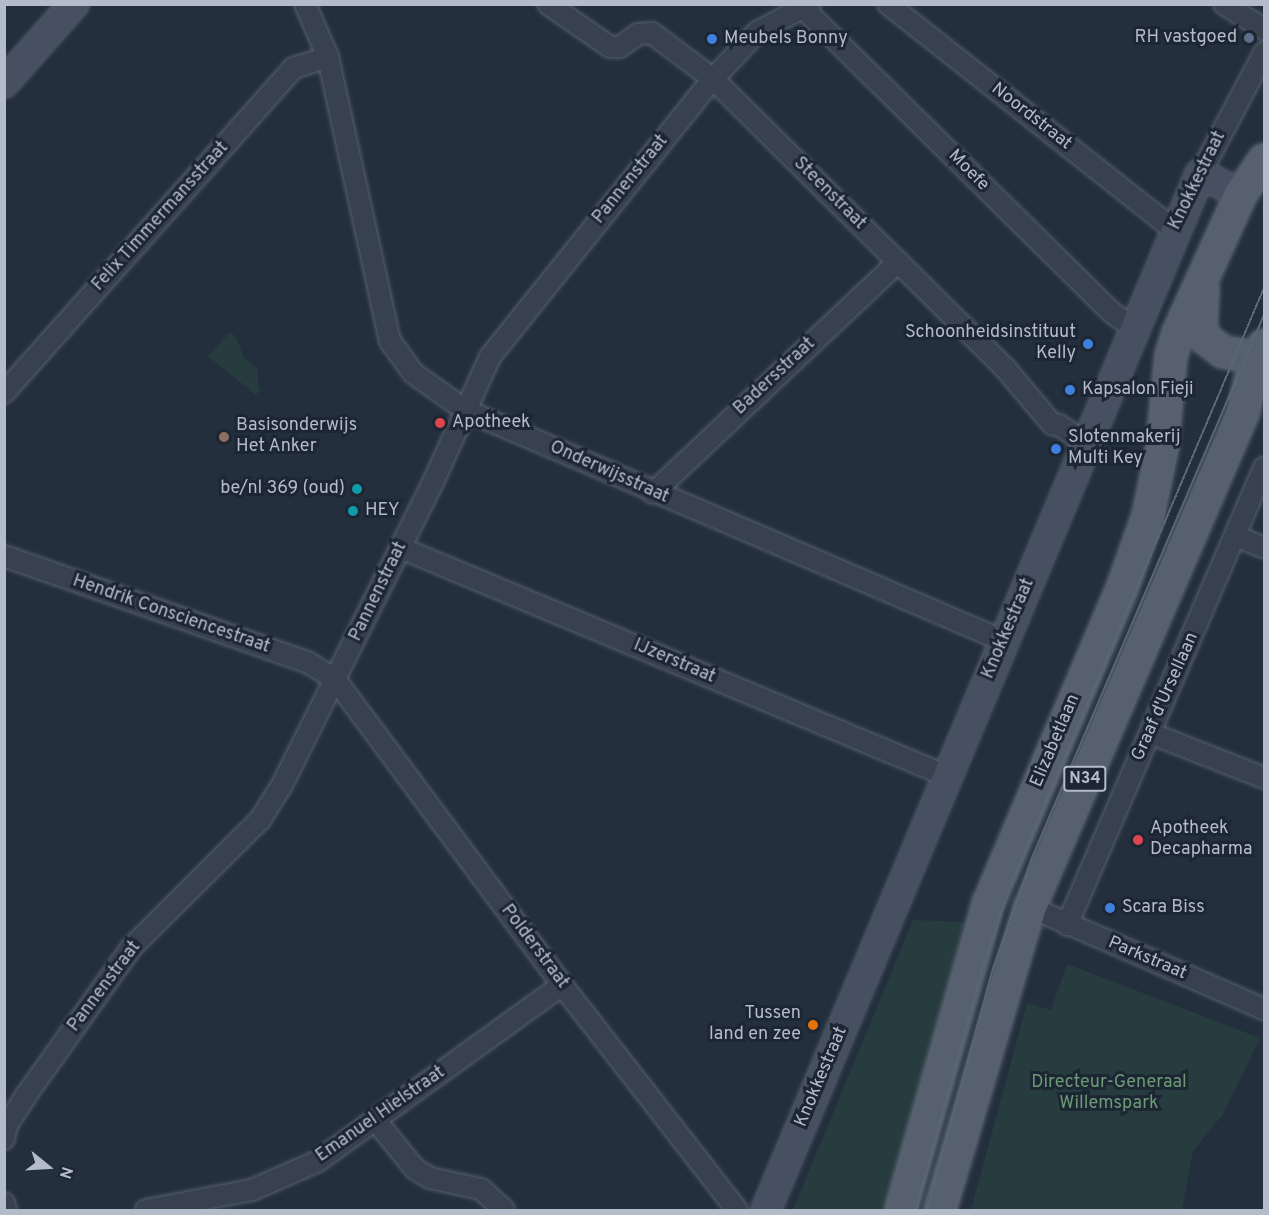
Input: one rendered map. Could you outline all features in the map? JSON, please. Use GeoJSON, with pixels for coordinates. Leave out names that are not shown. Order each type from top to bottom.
{"type":"FeatureCollection","features":[{"type":"Feature","properties":{"kind":"main road","name":"Elizabetlaan"},"geometry":{"type":"LineString","coordinates":[[901,1210],[989,902],[1122,589],[1148,516],[1162,449],[1171,356],[1204,273],[1241,194],[1264,160]]}},
{"type":"Feature","properties":{"kind":"main road","name":"Elizabetlaan"},"geometry":{"type":"LineString","coordinates":[[940,1210],[1030,907],[1243,413],[1260,351],[1223,352],[1206,339],[1201,328],[1204,273]]}},
{"type":"Feature","properties":{"kind":"street"},"geometry":{"type":"LineString","coordinates":[[4,83],[74,4]]}},
{"type":"Feature","properties":{"kind":"street","name":"Onderwijsstraat"},"geometry":{"type":"LineString","coordinates":[[305,4],[328,57],[390,341],[413,373],[465,410],[653,493],[1004,640]]}},
{"type":"Feature","properties":{"kind":"street","name":"Steenstraat"},"geometry":{"type":"LineString","coordinates":[[548,4],[610,47],[620,47],[638,34],[652,33],[712,79],[1023,386],[1028,400],[1052,424],[1059,425],[1086,444]]}},
{"type":"Feature","properties":{"kind":"street","name":"Noordstraat"},"geometry":{"type":"LineString","coordinates":[[888,4],[1174,230]]}},
{"type":"Feature","properties":{"kind":"street"},"geometry":{"type":"LineString","coordinates":[[1224,4],[1264,29]]}},
{"type":"Feature","properties":{"kind":"street","name":"Pannenstraat"},"geometry":{"type":"LineString","coordinates":[[4,1139],[8,1125],[27,1094],[131,948],[260,820],[281,787],[401,548],[490,357],[712,79],[757,32],[808,7]]}},
{"type":"Feature","properties":{"kind":"street","name":"Moefe"},"geometry":{"type":"LineString","coordinates":[[808,7],[1111,312],[1134,328]]}},
{"type":"Feature","properties":{"kind":"street","name":"Knokkestraat"},"geometry":{"type":"LineString","coordinates":[[766,1210],[1174,230],[1200,174],[1264,53]]}},
{"type":"Feature","properties":{"kind":"street","name":"Felix Timmermansstraat"},"geometry":{"type":"LineString","coordinates":[[4,393],[294,68],[328,57]]}},
{"type":"Feature","properties":{"kind":"street"},"geometry":{"type":"LineString","coordinates":[[1200,174],[1241,194]]}},
{"type":"Feature","properties":{"kind":"street","name":"Badersstraat"},"geometry":{"type":"LineString","coordinates":[[653,493],[898,262]]}},
{"type":"Feature","properties":{"kind":"street","name":"Graaf d'Ursellaan"},"geometry":{"type":"LineString","coordinates":[[1066,925],[1264,468]]}},
{"type":"Feature","properties":{"kind":"street"},"geometry":{"type":"LineString","coordinates":[[1236,536],[1264,548]]}},
{"type":"Feature","properties":{"kind":"street","name":"IJzerstraat"},"geometry":{"type":"LineString","coordinates":[[401,548],[947,776]]}},
{"type":"Feature","properties":{"kind":"street","name":"Hendrik Consciencestraat"},"geometry":{"type":"LineString","coordinates":[[4,556],[309,663],[335,680]]}},
{"type":"Feature","properties":{"kind":"street","name":"Polderstraat"},"geometry":{"type":"LineString","coordinates":[[335,680],[562,985],[737,1210]]}},
{"type":"Feature","properties":{"kind":"street"},"geometry":{"type":"LineString","coordinates":[[1150,734],[1264,778]]}},
{"type":"Feature","properties":{"kind":"street","name":"Parkstraat"},"geometry":{"type":"LineString","coordinates":[[1030,907],[1066,925],[1264,1010]]}},
{"type":"Feature","properties":{"kind":"street","name":"Emanuel Hielstraat"},"geometry":{"type":"LineString","coordinates":[[146,1210],[252,1191],[318,1161],[377,1122],[562,985]]}},
{"type":"Feature","properties":{"kind":"street"},"geometry":{"type":"LineString","coordinates":[[377,1122],[415,1168],[430,1178],[481,1189],[504,1210]]}},
{"type":"Feature","properties":{"kind":"street"},"geometry":{"type":"LineString","coordinates":[[4,1203],[6,1210]]}},
{"type":"Feature","properties":{"kind":"green space"},"geometry":{"type":"Polygon","coordinates":[[[230,332],[236,337],[244,358],[258,369],[258,386],[261,389],[256,395],[208,356],[230,332]]]}},
{"type":"Feature","properties":{"kind":"green space"},"geometry":{"type":"Polygon","coordinates":[[[913,920],[964,922],[935,1049],[889,1210],[793,1210],[913,920]]]}},
{"type":"Feature","properties":{"kind":"green space","name":"Directeur-Generaal Willemspark"},"geometry":{"type":"Polygon","coordinates":[[[1067,964],[1260,1038],[1223,1114],[1193,1151],[1182,1210],[971,1210],[1027,1003],[1051,1010],[1067,964]]]}},
{"type":"Feature","properties":{"kind":"tram line"},"geometry":{"type":"LineString","coordinates":[[916,1210],[983,967],[1010,887],[1264,288]]}},
{"type":"Feature","properties":{"kind":"tram line"},"geometry":{"type":"LineString","coordinates":[[927,1210],[993,969],[1032,858],[1264,315]]}},
{"type":"Feature","properties":{"kind":"place","name":"RH vastgoed"},"geometry":{"type":"Point","coordinates":[1249,38]}},
{"type":"Feature","properties":{"kind":"place","name":"Meubels Bonny"},"geometry":{"type":"Point","coordinates":[712,39]}},
{"type":"Feature","properties":{"kind":"place","name":"Schoonheidsinstituut Kelly"},"geometry":{"type":"Point","coordinates":[1088,344]}},
{"type":"Feature","properties":{"kind":"place","name":"Kapsalon Fieji"},"geometry":{"type":"Point","coordinates":[1070,390]}},
{"type":"Feature","properties":{"kind":"place","name":"Apotheek"},"geometry":{"type":"Point","coordinates":[440,423]}},
{"type":"Feature","properties":{"kind":"place","name":"Basisonderwijs Het Anker"},"geometry":{"type":"Point","coordinates":[224,437]}},
{"type":"Feature","properties":{"kind":"place","name":"Slotenmakerij Multi Key"},"geometry":{"type":"Point","coordinates":[1056,449]}},
{"type":"Feature","properties":{"kind":"place","name":"be/nl 369 (oud)"},"geometry":{"type":"Point","coordinates":[357,489]}},
{"type":"Feature","properties":{"kind":"place","name":"HEY"},"geometry":{"type":"Point","coordinates":[353,511]}},
{"type":"Feature","properties":{"kind":"place","name":"Apotheek Decapharma"},"geometry":{"type":"Point","coordinates":[1138,840]}},
{"type":"Feature","properties":{"kind":"place","name":"Scara Biss"},"geometry":{"type":"Point","coordinates":[1110,908]}},
{"type":"Feature","properties":{"kind":"place","name":"Tussen land en zee"},"geometry":{"type":"Point","coordinates":[813,1025]}}]}
